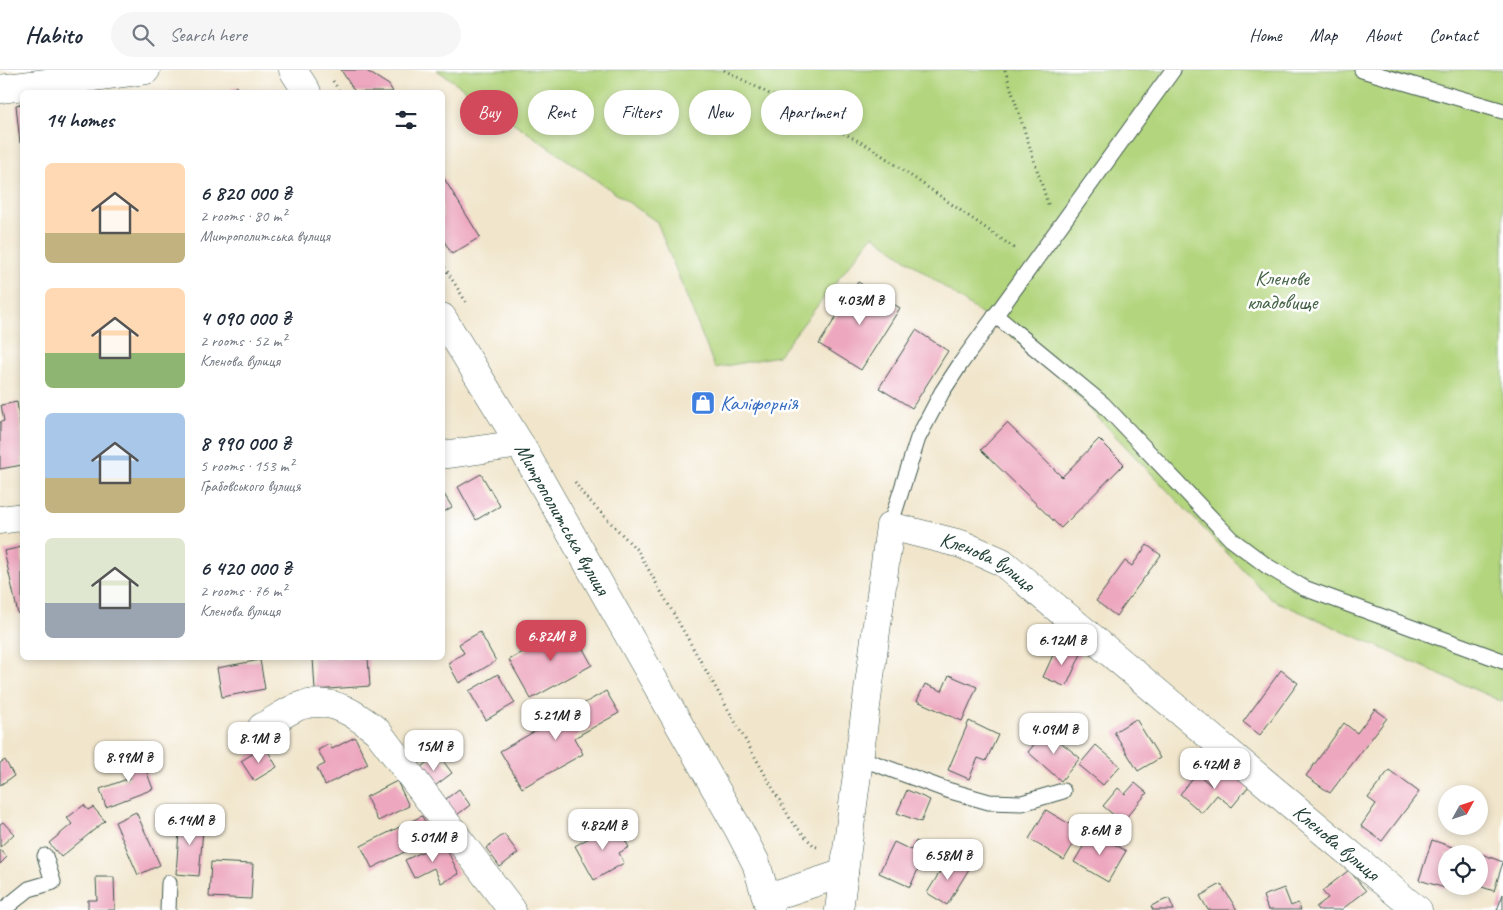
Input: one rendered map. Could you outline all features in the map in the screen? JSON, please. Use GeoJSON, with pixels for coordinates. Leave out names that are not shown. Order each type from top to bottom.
{"type":"FeatureCollection","features":[{"type":"Feature","properties":{"kind":"street"},"geometry":{"type":"LineString","coordinates":[[0,89],[146,70]]}},
{"type":"Feature","properties":{"kind":"street"},"geometry":{"type":"LineString","coordinates":[[293,70],[306,90]]}},
{"type":"Feature","properties":{"kind":"street","name":"Митрополитська вулиця"},"geometry":{"type":"LineString","coordinates":[[445,322],[520,444],[740,830],[756,863],[769,904]]}},
{"type":"Feature","properties":{"kind":"street"},"geometry":{"type":"LineString","coordinates":[[445,455],[520,444]]}},
{"type":"Feature","properties":{"kind":"street"},"geometry":{"type":"LineString","coordinates":[[0,520],[20,517]]}},
{"type":"Feature","properties":{"kind":"street"},"geometry":{"type":"LineString","coordinates":[[839,910],[890,526]]}},
{"type":"Feature","properties":{"kind":"street","name":"Кленова вулиця"},"geometry":{"type":"LineString","coordinates":[[890,526],[961,544],[1002,562],[1411,909]]}},
{"type":"Feature","properties":{"kind":"street"},"geometry":{"type":"LineString","coordinates":[[262,727],[302,705],[328,704],[353,712],[377,730],[512,910]]}},
{"type":"Feature","properties":{"kind":"street"},"geometry":{"type":"LineString","coordinates":[[769,904],[845,866]]}},
{"type":"Feature","properties":{"kind":"lane"},"geometry":{"type":"LineString","coordinates":[[890,526],[918,438],[942,392],[1173,70]]}},
{"type":"Feature","properties":{"kind":"lane"},"geometry":{"type":"LineString","coordinates":[[1362,70],[1503,111]]}},
{"type":"Feature","properties":{"kind":"lane"},"geometry":{"type":"LineString","coordinates":[[996,315],[1103,404],[1231,539],[1267,566],[1304,588],[1503,661]]}},
{"type":"Feature","properties":{"kind":"lane"},"geometry":{"type":"LineString","coordinates":[[860,758],[948,790],[989,802],[1022,803],[1063,791]]}},
{"type":"Feature","properties":{"kind":"lane"},"geometry":{"type":"LineString","coordinates":[[3,910],[29,889],[53,882],[45,856]]}},
{"type":"Feature","properties":{"kind":"lane"},"geometry":{"type":"LineString","coordinates":[[168,910],[169,883]]}},
{"type":"Feature","properties":{"kind":"path"},"geometry":{"type":"LineString","coordinates":[[724,70],[870,147],[1034,262]]}},
{"type":"Feature","properties":{"kind":"path"},"geometry":{"type":"LineString","coordinates":[[1005,70],[1057,230]]}},
{"type":"Feature","properties":{"kind":"path"},"geometry":{"type":"LineString","coordinates":[[572,478],[582,494],[638,551],[792,822],[814,846],[845,866]]}},
{"type":"Feature","properties":{"kind":"green space","name":"Кленове кладовище"},"geometry":{"type":"Polygon","coordinates":[[[437,70],[1503,70],[1503,702],[1271,599],[1040,357],[873,235],[778,356],[715,368],[657,222],[531,135],[594,135],[594,90],[528,90],[528,133],[518,126],[518,90],[466,90],[437,70]]]}},
{"type":"Feature","properties":{"kind":"building"},"geometry":{"type":"Polygon","coordinates":[[[341,70],[365,70],[389,85],[392,90],[354,90],[341,70]]]}},
{"type":"Feature","properties":{"kind":"building"},"geometry":{"type":"Polygon","coordinates":[[[237,86],[240,90],[230,90],[237,86]]]}},
{"type":"Feature","properties":{"kind":"building"},"geometry":{"type":"Polygon","coordinates":[[[20,104],[20,143],[16,105],[20,104]]]}},
{"type":"Feature","properties":{"kind":"building"},"geometry":{"type":"Polygon","coordinates":[[[445,180],[480,237],[452,254],[445,243],[445,180]]]}},
{"type":"Feature","properties":{"kind":"building"},"geometry":{"type":"Polygon","coordinates":[[[858,282],[900,308],[861,370],[819,344],[858,282]]]}},
{"type":"Feature","properties":{"kind":"building"},"geometry":{"type":"Polygon","coordinates":[[[916,330],[948,351],[912,408],[879,388],[916,330]]]}},
{"type":"Feature","properties":{"kind":"building"},"geometry":{"type":"Polygon","coordinates":[[[17,402],[20,424],[20,465],[0,469],[0,422],[4,421],[1,405],[17,402]]]}},
{"type":"Feature","properties":{"kind":"building"},"geometry":{"type":"Polygon","coordinates":[[[1007,423],[1062,477],[1099,439],[1124,464],[1061,528],[981,450],[1007,423]]]}},
{"type":"Feature","properties":{"kind":"building"},"geometry":{"type":"Polygon","coordinates":[[[481,474],[500,506],[476,520],[458,487],[481,474]]]}},
{"type":"Feature","properties":{"kind":"building"},"geometry":{"type":"Polygon","coordinates":[[[445,496],[452,507],[445,511],[445,496]]]}},
{"type":"Feature","properties":{"kind":"building"},"geometry":{"type":"Polygon","coordinates":[[[1147,545],[1161,555],[1116,616],[1096,601],[1125,561],[1132,566],[1147,545]]]}},
{"type":"Feature","properties":{"kind":"building"},"geometry":{"type":"Polygon","coordinates":[[[20,547],[20,614],[18,614],[4,551],[20,547]]]}},
{"type":"Feature","properties":{"kind":"building"},"geometry":{"type":"Polygon","coordinates":[[[570,625],[592,665],[531,699],[509,660],[570,625]]]}},
{"type":"Feature","properties":{"kind":"building"},"geometry":{"type":"Polygon","coordinates":[[[480,632],[496,661],[459,683],[448,663],[464,653],[459,644],[480,632]]]}},
{"type":"Feature","properties":{"kind":"building"},"geometry":{"type":"Polygon","coordinates":[[[1058,644],[1081,654],[1066,687],[1043,677],[1058,644]]]}},
{"type":"Feature","properties":{"kind":"building"},"geometry":{"type":"Polygon","coordinates":[[[260,660],[265,689],[222,697],[217,668],[260,660]]]}},
{"type":"Feature","properties":{"kind":"building"},"geometry":{"type":"Polygon","coordinates":[[[313,660],[368,660],[370,686],[315,690],[313,660]]]}},
{"type":"Feature","properties":{"kind":"building"},"geometry":{"type":"Polygon","coordinates":[[[1281,670],[1298,683],[1260,735],[1243,722],[1281,670]]]}},
{"type":"Feature","properties":{"kind":"building"},"geometry":{"type":"Polygon","coordinates":[[[498,674],[515,703],[486,720],[469,691],[498,674]]]}},
{"type":"Feature","properties":{"kind":"building"},"geometry":{"type":"Polygon","coordinates":[[[949,675],[977,687],[962,721],[917,701],[925,684],[942,691],[949,675]]]}},
{"type":"Feature","properties":{"kind":"building"},"geometry":{"type":"Polygon","coordinates":[[[606,691],[619,713],[574,738],[583,754],[522,788],[500,751],[606,691]]]}},
{"type":"Feature","properties":{"kind":"building"},"geometry":{"type":"Polygon","coordinates":[[[1375,709],[1387,718],[1330,793],[1306,776],[1344,723],[1357,733],[1375,709]]]}},
{"type":"Feature","properties":{"kind":"building"},"geometry":{"type":"Polygon","coordinates":[[[1136,719],[1160,758],[1138,771],[1114,732],[1136,719]]]}},
{"type":"Feature","properties":{"kind":"building"},"geometry":{"type":"Polygon","coordinates":[[[969,721],[998,735],[986,761],[978,758],[969,779],[948,770],[969,721]]]}},
{"type":"Feature","properties":{"kind":"building"},"geometry":{"type":"Polygon","coordinates":[[[1046,730],[1080,758],[1061,781],[1028,752],[1046,730]]]}},
{"type":"Feature","properties":{"kind":"building"},"geometry":{"type":"Polygon","coordinates":[[[355,737],[368,764],[325,785],[317,768],[325,764],[318,750],[329,744],[332,749],[355,737]]]}},
{"type":"Feature","properties":{"kind":"building"},"geometry":{"type":"Polygon","coordinates":[[[1096,745],[1120,766],[1103,785],[1079,765],[1096,745]]]}},
{"type":"Feature","properties":{"kind":"building"},"geometry":{"type":"Polygon","coordinates":[[[265,746],[277,767],[254,781],[241,761],[265,746]]]}},
{"type":"Feature","properties":{"kind":"building"},"geometry":{"type":"Polygon","coordinates":[[[140,754],[153,789],[106,807],[100,789],[130,778],[123,761],[140,754]]]}},
{"type":"Feature","properties":{"kind":"building"},"geometry":{"type":"Polygon","coordinates":[[[438,754],[452,773],[431,789],[417,770],[438,754]]]}},
{"type":"Feature","properties":{"kind":"building"},"geometry":{"type":"Polygon","coordinates":[[[5,760],[14,776],[0,785],[0,763],[5,760]]]}},
{"type":"Feature","properties":{"kind":"building"},"geometry":{"type":"Polygon","coordinates":[[[1226,767],[1249,786],[1232,807],[1217,795],[1202,813],[1180,794],[1197,774],[1211,785],[1226,767]]]}},
{"type":"Feature","properties":{"kind":"building"},"geometry":{"type":"Polygon","coordinates":[[[1389,770],[1419,792],[1382,841],[1361,826],[1376,804],[1368,798],[1389,770]]]}},
{"type":"Feature","properties":{"kind":"building"},"geometry":{"type":"Polygon","coordinates":[[[397,781],[409,806],[378,821],[366,797],[397,781]]]}},
{"type":"Feature","properties":{"kind":"building"},"geometry":{"type":"Polygon","coordinates":[[[1135,783],[1147,793],[1122,822],[1103,806],[1118,788],[1125,794],[1135,783]]]}},
{"type":"Feature","properties":{"kind":"building"},"geometry":{"type":"Polygon","coordinates":[[[459,789],[470,805],[453,818],[442,802],[459,789]]]}},
{"type":"Feature","properties":{"kind":"building"},"geometry":{"type":"Polygon","coordinates":[[[907,790],[930,800],[921,822],[897,813],[907,790]]]}},
{"type":"Feature","properties":{"kind":"building"},"geometry":{"type":"Polygon","coordinates":[[[84,805],[88,810],[93,807],[105,821],[61,857],[49,843],[72,824],[67,818],[84,805]]]}},
{"type":"Feature","properties":{"kind":"building"},"geometry":{"type":"Polygon","coordinates":[[[1046,810],[1081,831],[1064,860],[1029,839],[1046,810]]]}},
{"type":"Feature","properties":{"kind":"building"},"geometry":{"type":"Polygon","coordinates":[[[136,812],[160,865],[138,875],[115,822],[136,812]]]}},
{"type":"Feature","properties":{"kind":"building"},"geometry":{"type":"Polygon","coordinates":[[[422,816],[433,838],[372,868],[361,846],[422,816]]]}},
{"type":"Feature","properties":{"kind":"building"},"geometry":{"type":"Polygon","coordinates":[[[180,817],[204,819],[199,876],[176,874],[180,817]]]}},
{"type":"Feature","properties":{"kind":"building"},"geometry":{"type":"Polygon","coordinates":[[[3,822],[14,834],[0,847],[0,824],[3,822]]]}},
{"type":"Feature","properties":{"kind":"building"},"geometry":{"type":"Polygon","coordinates":[[[615,823],[629,847],[619,853],[624,863],[594,880],[575,846],[615,823]]]}},
{"type":"Feature","properties":{"kind":"building"},"geometry":{"type":"Polygon","coordinates":[[[1092,831],[1126,851],[1108,882],[1074,862],[1092,831]]]}},
{"type":"Feature","properties":{"kind":"building"},"geometry":{"type":"Polygon","coordinates":[[[504,834],[518,853],[500,867],[486,848],[504,834]]]}},
{"type":"Feature","properties":{"kind":"building"},"geometry":{"type":"Polygon","coordinates":[[[1432,840],[1446,845],[1438,845],[1438,886],[1419,880],[1432,840]]]}},
{"type":"Feature","properties":{"kind":"building"},"geometry":{"type":"Polygon","coordinates":[[[916,841],[928,847],[910,887],[879,873],[894,842],[911,850],[916,841]]]}},
{"type":"Feature","properties":{"kind":"building"},"geometry":{"type":"Polygon","coordinates":[[[443,842],[459,874],[441,883],[434,868],[414,878],[405,860],[443,842]]]}},
{"type":"Feature","properties":{"kind":"building"},"geometry":{"type":"Polygon","coordinates":[[[0,849],[7,857],[0,864],[0,849]]]}},
{"type":"Feature","properties":{"kind":"building"},"geometry":{"type":"Polygon","coordinates":[[[1488,856],[1503,862],[1494,891],[1488,889],[1488,856]]]}},
{"type":"Feature","properties":{"kind":"building"},"geometry":{"type":"Polygon","coordinates":[[[949,857],[969,869],[947,905],[927,893],[949,857]]]}},
{"type":"Feature","properties":{"kind":"building"},"geometry":{"type":"Polygon","coordinates":[[[211,862],[253,864],[251,899],[209,897],[211,862]]]}},
{"type":"Feature","properties":{"kind":"building"},"geometry":{"type":"Polygon","coordinates":[[[1349,870],[1366,891],[1341,910],[1318,910],[1316,907],[1328,898],[1322,891],[1349,870]]]}},
{"type":"Feature","properties":{"kind":"building"},"geometry":{"type":"Polygon","coordinates":[[[96,877],[114,877],[115,910],[88,910],[88,900],[97,900],[96,877]]]}},
{"type":"Feature","properties":{"kind":"building"},"geometry":{"type":"Polygon","coordinates":[[[1221,884],[1237,910],[1208,910],[1200,896],[1221,884]]]}},
{"type":"Feature","properties":{"kind":"building"},"geometry":{"type":"Polygon","coordinates":[[[1284,888],[1291,906],[1298,903],[1301,910],[1268,910],[1263,896],[1284,888]]]}},
{"type":"Feature","properties":{"kind":"building"},"geometry":{"type":"Polygon","coordinates":[[[1503,894],[1503,910],[1497,910],[1503,894]]]}},
{"type":"Feature","properties":{"kind":"building"},"geometry":{"type":"Polygon","coordinates":[[[1169,898],[1174,910],[1153,910],[1151,906],[1169,898]]]}},
{"type":"Feature","properties":{"kind":"place","name":"Каліфорнія"},"geometry":{"type":"Point","coordinates":[703,403]}}]}
